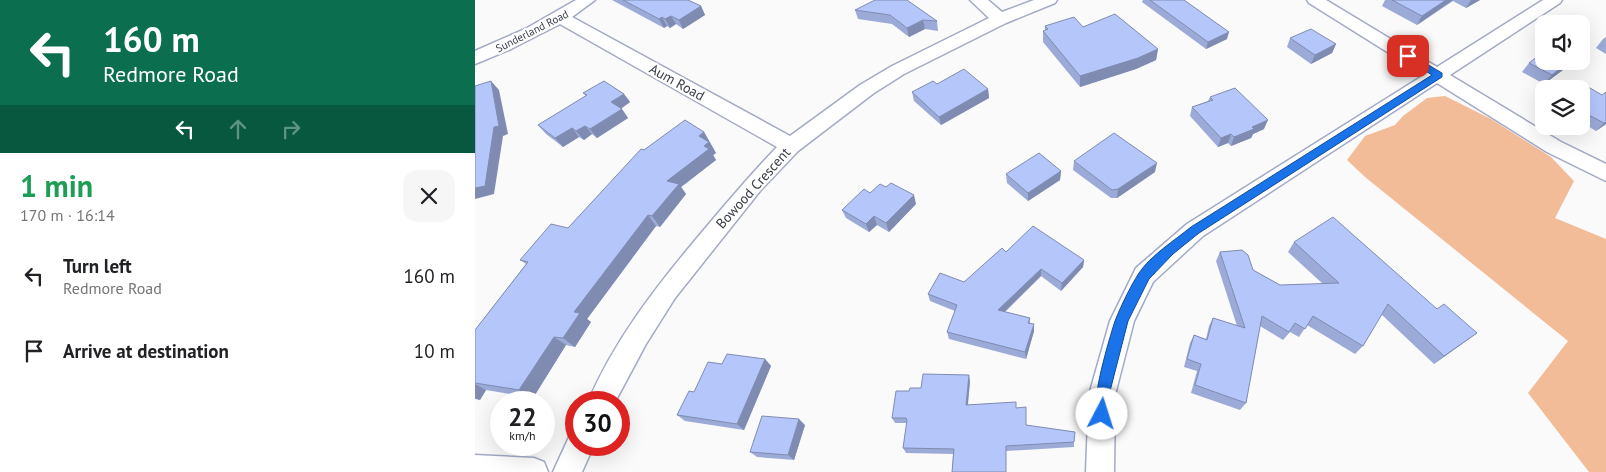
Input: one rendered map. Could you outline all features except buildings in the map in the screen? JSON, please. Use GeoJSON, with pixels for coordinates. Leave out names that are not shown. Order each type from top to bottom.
{"type":"FeatureCollection","features":[{"type":"Feature","properties":{"kind":"street","name":"Sunderland Road"},"geometry":{"type":"LineString","coordinates":[[475,58],[562,18],[587,0]]}},
{"type":"Feature","properties":{"kind":"street"},"geometry":{"type":"LineString","coordinates":[[978,0],[999,19]]}},
{"type":"Feature","properties":{"kind":"street","name":"Bowood Crescent"},"geometry":{"type":"LineString","coordinates":[[607,391],[637,336],[667,291],[747,192],[791,146],[867,89],[898,70],[999,19],[1049,0]]}},
{"type":"Feature","properties":{"kind":"street"},"geometry":{"type":"LineString","coordinates":[[1315,0],[1439,75],[1554,148],[1606,173]]}},
{"type":"Feature","properties":{"kind":"street"},"geometry":{"type":"LineString","coordinates":[[1100,472],[1103,395],[1121,321],[1144,275],[1195,230],[1554,0]]}},
{"type":"Feature","properties":{"kind":"street","name":"Aum Road"},"geometry":{"type":"LineString","coordinates":[[562,18],[791,146]]}},
{"type":"Feature","properties":{"kind":"street"},"geometry":{"type":"LineString","coordinates":[[567,472],[575,456]]}},
{"type":"Feature","properties":{"kind":"street"},"geometry":{"type":"LineString","coordinates":[[475,469],[534,472]]}},
{"type":"Feature","properties":{"kind":"shaded area"},"geometry":{"type":"Polygon","coordinates":[[[1445,96],[1491,119],[1551,157],[1574,181],[1555,218],[1606,239],[1606,472],[1589,472],[1528,393],[1568,341],[1365,177],[1347,160],[1365,136],[1395,125],[1403,116],[1427,98],[1445,96]]]}},
{"type":"Feature","properties":{"kind":"route"},"geometry":{"type":"LineString","coordinates":[[1102,414],[1103,395],[1121,321],[1144,275],[1195,230],[1439,75],[1408,56]]}}]}
